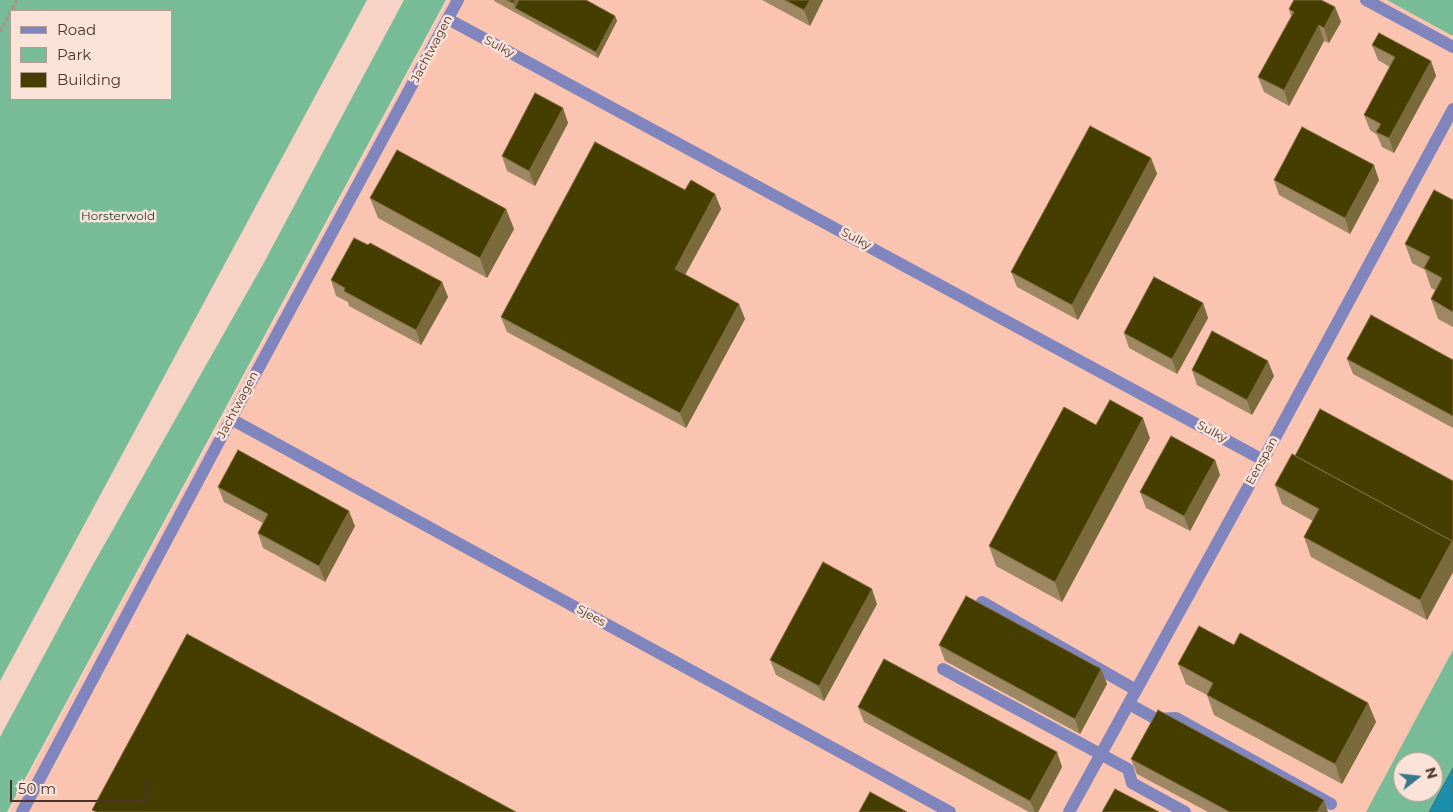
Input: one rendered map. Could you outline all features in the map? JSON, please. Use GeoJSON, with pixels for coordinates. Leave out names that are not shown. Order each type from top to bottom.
{"type":"FeatureCollection","features":[{"type":"Feature","properties":{"kind":"street","name":"Jachtwagen"},"geometry":{"type":"LineString","coordinates":[[22,812],[231,419],[458,0]]}},
{"type":"Feature","properties":{"kind":"street"},"geometry":{"type":"LineString","coordinates":[[1366,0],[1453,47]]}},
{"type":"Feature","properties":{"kind":"street","name":"Sulky"},"geometry":{"type":"LineString","coordinates":[[448,19],[1263,460]]}},
{"type":"Feature","properties":{"kind":"street","name":"Eenspan"},"geometry":{"type":"LineString","coordinates":[[1069,812],[1263,460],[1453,109]]}},
{"type":"Feature","properties":{"kind":"street","name":"Sjees"},"geometry":{"type":"LineString","coordinates":[[231,419],[950,812]]}},
{"type":"Feature","properties":{"kind":"street"},"geometry":{"type":"LineString","coordinates":[[982,602],[1136,690]]}},
{"type":"Feature","properties":{"kind":"street"},"geometry":{"type":"LineString","coordinates":[[943,669],[1128,769],[1132,783],[1185,812]]}},
{"type":"Feature","properties":{"kind":"street"},"geometry":{"type":"LineString","coordinates":[[1129,704],[1156,719],[1176,718],[1331,804]]}},
{"type":"Feature","properties":{"kind":"path"},"geometry":{"type":"LineString","coordinates":[[0,32],[10,13]]}},
{"type":"Feature","properties":{"kind":"shaded area"},"geometry":{"type":"Polygon","coordinates":[[[448,0],[1438,0],[1453,8],[1453,737],[1441,752],[1393,752],[1393,802],[1408,802],[1413,812],[9,812],[448,0]]]}},
{"type":"Feature","properties":{"kind":"green space","name":"Horsterwold"},"geometry":{"type":"Polygon","coordinates":[[[0,0],[367,0],[0,681],[0,0]]]}},
{"type":"Feature","properties":{"kind":"green space"},"geometry":{"type":"Polygon","coordinates":[[[404,0],[446,0],[7,812],[0,812],[0,737],[90,570],[261,268],[404,0]]]}},
{"type":"Feature","properties":{"kind":"green space"},"geometry":{"type":"Polygon","coordinates":[[[1387,0],[1453,0],[1453,35],[1451,35],[1387,0]]]}},
{"type":"Feature","properties":{"kind":"green space"},"geometry":{"type":"Polygon","coordinates":[[[1453,650],[1453,768],[1443,786],[1443,752],[1398,752],[1453,650]]]}},
{"type":"Feature","properties":{"kind":"green space"},"geometry":{"type":"Polygon","coordinates":[[[1393,762],[1393,802],[1434,802],[1429,812],[1366,812],[1393,762]]]}},
{"type":"Feature","properties":{"kind":"water"},"geometry":{"type":"Polygon","coordinates":[[[1453,768],[1453,812],[1429,812],[1434,802],[1443,802],[1443,786],[1453,768]]]}},
{"type":"Feature","properties":{"kind":"building"},"geometry":{"type":"Polygon","coordinates":[[[519,0],[586,0],[615,16],[596,52],[515,8],[519,0]]]}},
{"type":"Feature","properties":{"kind":"building"},"geometry":{"type":"Polygon","coordinates":[[[785,0],[810,0],[804,10],[785,0]]]}},
{"type":"Feature","properties":{"kind":"building"},"geometry":{"type":"Polygon","coordinates":[[[1294,0],[1321,0],[1335,7],[1324,28],[1319,25],[1284,90],[1258,77],[1294,12],[1289,9],[1294,0]]]}},
{"type":"Feature","properties":{"kind":"building"},"geometry":{"type":"Polygon","coordinates":[[[1379,33],[1431,61],[1389,138],[1376,132],[1381,124],[1364,115],[1395,57],[1372,45],[1379,33]]]}},
{"type":"Feature","properties":{"kind":"building"},"geometry":{"type":"Polygon","coordinates":[[[535,93],[563,108],[529,171],[502,156],[535,93]]]}},
{"type":"Feature","properties":{"kind":"building"},"geometry":{"type":"Polygon","coordinates":[[[1090,126],[1151,158],[1072,305],[1011,272],[1090,126]]]}},
{"type":"Feature","properties":{"kind":"building"},"geometry":{"type":"Polygon","coordinates":[[[1302,127],[1374,165],[1345,218],[1274,180],[1302,127]]]}},
{"type":"Feature","properties":{"kind":"building"},"geometry":{"type":"Polygon","coordinates":[[[595,142],[685,190],[691,180],[715,194],[675,269],[739,304],[680,413],[501,317],[595,142]]]}},
{"type":"Feature","properties":{"kind":"building"},"geometry":{"type":"Polygon","coordinates":[[[397,150],[506,209],[480,258],[370,198],[397,150]]]}},
{"type":"Feature","properties":{"kind":"building"},"geometry":{"type":"Polygon","coordinates":[[[1434,190],[1453,200],[1453,312],[1431,299],[1442,278],[1424,268],[1430,257],[1405,244],[1434,190]]]}},
{"type":"Feature","properties":{"kind":"building"},"geometry":{"type":"Polygon","coordinates":[[[354,238],[368,245],[370,243],[442,282],[416,330],[344,291],[345,288],[331,280],[354,238]]]}},
{"type":"Feature","properties":{"kind":"building"},"geometry":{"type":"Polygon","coordinates":[[[1154,277],[1203,303],[1172,359],[1124,333],[1154,277]]]}},
{"type":"Feature","properties":{"kind":"building"},"geometry":{"type":"Polygon","coordinates":[[[1371,315],[1453,360],[1453,416],[1347,359],[1371,315]]]}},
{"type":"Feature","properties":{"kind":"building"},"geometry":{"type":"Polygon","coordinates":[[[1212,331],[1268,361],[1247,400],[1192,370],[1212,331]]]}},
{"type":"Feature","properties":{"kind":"building"},"geometry":{"type":"Polygon","coordinates":[[[1110,400],[1143,418],[1055,582],[989,546],[1064,407],[1096,425],[1110,400]]]}},
{"type":"Feature","properties":{"kind":"building"},"geometry":{"type":"Polygon","coordinates":[[[1320,409],[1453,481],[1453,544],[1452,541],[1295,456],[1320,409]]]}},
{"type":"Feature","properties":{"kind":"building"},"geometry":{"type":"Polygon","coordinates":[[[1171,436],[1215,460],[1184,516],[1140,492],[1171,436]]]}},
{"type":"Feature","properties":{"kind":"building"},"geometry":{"type":"Polygon","coordinates":[[[238,450],[349,511],[319,566],[258,533],[268,514],[218,487],[238,450]]]}},
{"type":"Feature","properties":{"kind":"building"},"geometry":{"type":"Polygon","coordinates":[[[1292,454],[1452,541],[1420,600],[1304,537],[1319,509],[1275,485],[1292,454]]]}},
{"type":"Feature","properties":{"kind":"building"},"geometry":{"type":"Polygon","coordinates":[[[823,562],[872,589],[819,686],[770,660],[823,562]]]}},
{"type":"Feature","properties":{"kind":"building"},"geometry":{"type":"Polygon","coordinates":[[[966,596],[1101,669],[1075,719],[939,645],[966,596]]]}},
{"type":"Feature","properties":{"kind":"building"},"geometry":{"type":"Polygon","coordinates":[[[1199,626],[1234,645],[1240,633],[1368,703],[1335,764],[1207,695],[1213,683],[1178,664],[1199,626]]]}},
{"type":"Feature","properties":{"kind":"building"},"geometry":{"type":"Polygon","coordinates":[[[187,634],[516,812],[97,812],[92,810],[187,634]]]}},
{"type":"Feature","properties":{"kind":"building"},"geometry":{"type":"Polygon","coordinates":[[[884,659],[1057,752],[1030,801],[858,707],[884,659]]]}},
{"type":"Feature","properties":{"kind":"building"},"geometry":{"type":"Polygon","coordinates":[[[1158,710],[1324,800],[1317,812],[1230,812],[1131,759],[1158,710]]]}},
{"type":"Feature","properties":{"kind":"building"},"geometry":{"type":"Polygon","coordinates":[[[1115,789],[1159,812],[1102,812],[1115,789]]]}},
{"type":"Feature","properties":{"kind":"building"},"geometry":{"type":"Polygon","coordinates":[[[870,792],[907,812],[859,812],[870,792]]]}}]}
